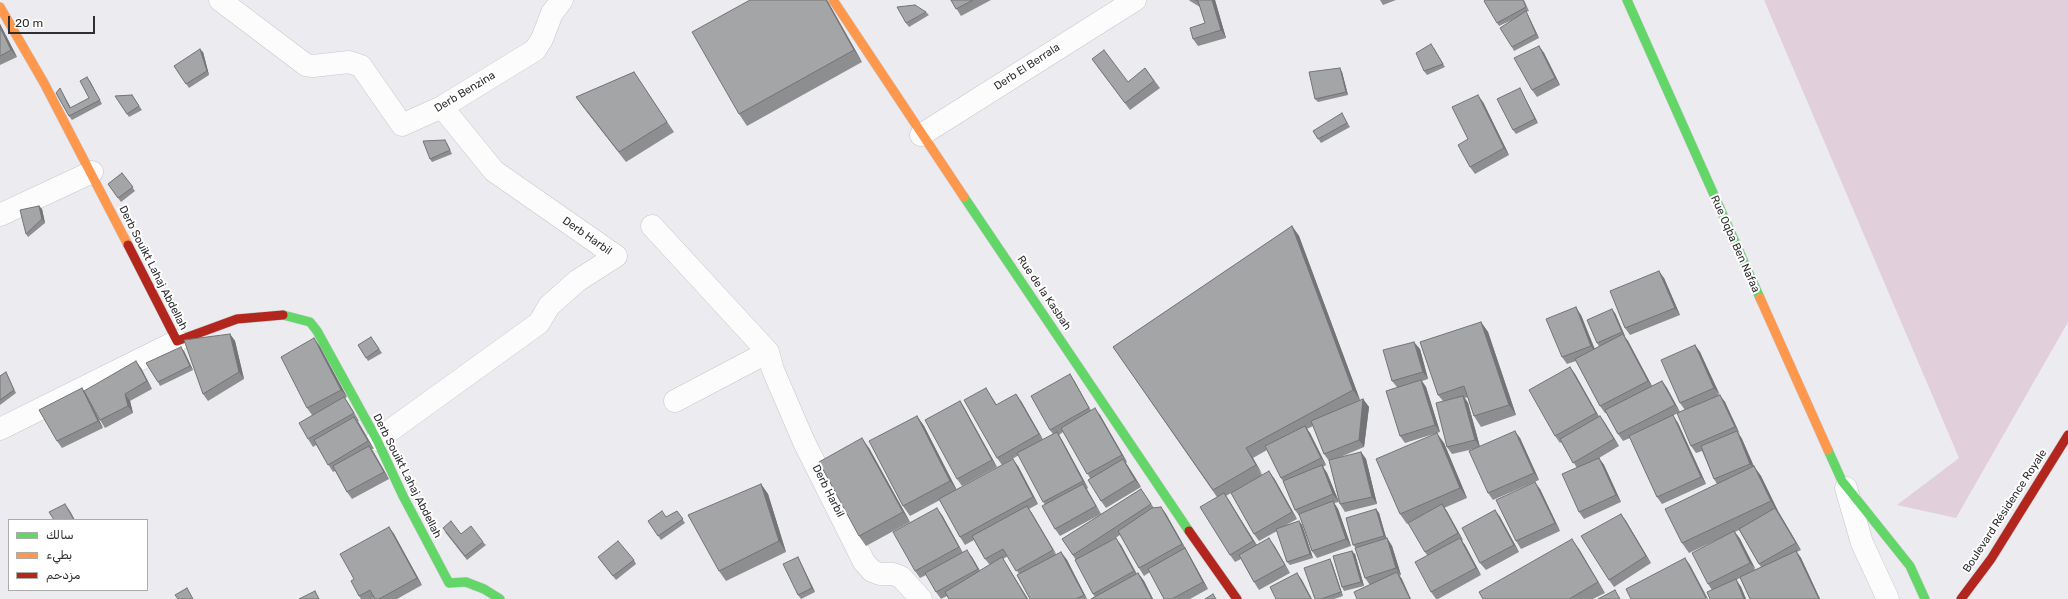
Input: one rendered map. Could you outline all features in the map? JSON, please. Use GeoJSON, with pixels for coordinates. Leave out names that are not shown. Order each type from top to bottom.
{"type":"FeatureCollection","features":[{"type":"Feature","properties":{"kind":"street","name":"Derb Benzina"},"geometry":{"type":"LineString","coordinates":[[220,0],[306,64],[313,66],[349,62],[361,66],[402,124],[442,107],[535,50],[542,39],[552,13],[562,0]]}},
{"type":"Feature","properties":{"kind":"street","name":"Rue de la Kasbah"},"geometry":{"type":"LineString","coordinates":[[833,0],[921,135],[1062,340],[1155,482],[1237,599]]}},
{"type":"Feature","properties":{"kind":"street","name":"Derb El Berrala"},"geometry":{"type":"LineString","coordinates":[[921,135],[1135,0]]}},
{"type":"Feature","properties":{"kind":"street","name":"Rue Oqba Ben Nafaa"},"geometry":{"type":"LineString","coordinates":[[1627,0],[1846,488],[1862,543],[1888,599]]}},
{"type":"Feature","properties":{"kind":"street","name":"Derb Souikt Lahaj Abdellah"},"geometry":{"type":"LineString","coordinates":[[0,7],[44,83],[92,172],[177,341],[237,319],[284,315],[310,322],[317,331],[377,440],[403,496],[449,583],[466,582],[484,589],[500,599]]}},
{"type":"Feature","properties":{"kind":"street","name":"Derb Harbil"},"geometry":{"type":"LineString","coordinates":[[377,440],[539,323],[549,306],[578,281],[616,256],[494,170],[442,107]]}},
{"type":"Feature","properties":{"kind":"street"},"geometry":{"type":"LineString","coordinates":[[0,215],[92,172]]}},
{"type":"Feature","properties":{"kind":"street"},"geometry":{"type":"LineString","coordinates":[[652,226],[768,352],[675,401]]}},
{"type":"Feature","properties":{"kind":"street"},"geometry":{"type":"LineString","coordinates":[[0,429],[177,341]]}},
{"type":"Feature","properties":{"kind":"street","name":"Derb Harbil"},"geometry":{"type":"LineString","coordinates":[[768,352],[773,370],[804,442],[864,562],[872,571],[880,574],[893,574],[901,578],[921,599]]}},
{"type":"Feature","properties":{"kind":"street","name":"Boulevard Résidence Royale"},"geometry":{"type":"LineString","coordinates":[[1961,599],[1991,559],[2068,435]]}},
{"type":"Feature","properties":{"kind":"street","name":"Rue Oqba Ben Nafaa"},"geometry":{"type":"LineString","coordinates":[[1846,488],[1910,566],[1924,599]]}},
{"type":"Feature","properties":{"kind":"shaded area"},"geometry":{"type":"Polygon","coordinates":[[[1764,0],[2068,0],[2068,322],[1956,518],[1897,505],[1959,458],[1764,0]]]}},
{"type":"Feature","properties":{"kind":"building"},"geometry":{"type":"Polygon","coordinates":[[[750,0],[826,0],[854,50],[739,114],[692,32],[750,0]]]}},
{"type":"Feature","properties":{"kind":"building"},"geometry":{"type":"Polygon","coordinates":[[[951,0],[973,0],[956,9],[951,0]]]}},
{"type":"Feature","properties":{"kind":"building"},"geometry":{"type":"Polygon","coordinates":[[[1196,0],[1212,0],[1221,30],[1193,39],[1190,28],[1205,23],[1198,1],[1196,0]]]}},
{"type":"Feature","properties":{"kind":"building"},"geometry":{"type":"Polygon","coordinates":[[[1523,0],[1526,7],[1497,23],[1484,1],[1523,0]]]}},
{"type":"Feature","properties":{"kind":"building"},"geometry":{"type":"Polygon","coordinates":[[[915,5],[926,12],[906,23],[897,7],[915,5]]]}},
{"type":"Feature","properties":{"kind":"building"},"geometry":{"type":"Polygon","coordinates":[[[1526,11],[1536,34],[1512,47],[1500,28],[1526,11]]]}},
{"type":"Feature","properties":{"kind":"building"},"geometry":{"type":"Polygon","coordinates":[[[0,27],[11,50],[0,56],[0,27]]]}},
{"type":"Feature","properties":{"kind":"building"},"geometry":{"type":"Polygon","coordinates":[[[1431,44],[1443,64],[1424,71],[1416,53],[1431,44]]]}},
{"type":"Feature","properties":{"kind":"building"},"geometry":{"type":"Polygon","coordinates":[[[1539,46],[1555,78],[1532,90],[1514,58],[1539,46]]]}},
{"type":"Feature","properties":{"kind":"building"},"geometry":{"type":"Polygon","coordinates":[[[200,49],[207,71],[186,84],[174,66],[200,49]]]}},
{"type":"Feature","properties":{"kind":"building"},"geometry":{"type":"Polygon","coordinates":[[[1104,50],[1128,82],[1145,68],[1154,81],[1125,103],[1092,59],[1104,50]]]}},
{"type":"Feature","properties":{"kind":"building"},"geometry":{"type":"Polygon","coordinates":[[[1340,68],[1346,92],[1315,99],[1309,72],[1340,68]]]}},
{"type":"Feature","properties":{"kind":"building"},"geometry":{"type":"Polygon","coordinates":[[[634,72],[667,122],[619,152],[576,97],[634,72]]]}},
{"type":"Feature","properties":{"kind":"building"},"geometry":{"type":"Polygon","coordinates":[[[87,77],[100,100],[69,116],[56,93],[60,88],[70,108],[89,98],[80,81],[87,77]]]}},
{"type":"Feature","properties":{"kind":"building"},"geometry":{"type":"Polygon","coordinates":[[[1520,88],[1535,119],[1513,130],[1497,99],[1520,88]]]}},
{"type":"Feature","properties":{"kind":"building"},"geometry":{"type":"Polygon","coordinates":[[[132,95],[139,106],[127,114],[115,96],[132,95]]]}},
{"type":"Feature","properties":{"kind":"building"},"geometry":{"type":"Polygon","coordinates":[[[1478,95],[1504,148],[1470,167],[1458,145],[1468,139],[1452,107],[1478,95]]]}},
{"type":"Feature","properties":{"kind":"building"},"geometry":{"type":"Polygon","coordinates":[[[1342,113],[1347,123],[1318,139],[1313,131],[1342,113]]]}},
{"type":"Feature","properties":{"kind":"building"},"geometry":{"type":"Polygon","coordinates":[[[445,140],[450,150],[430,159],[423,141],[445,140]]]}},
{"type":"Feature","properties":{"kind":"building"},"geometry":{"type":"Polygon","coordinates":[[[122,173],[133,187],[118,198],[108,184],[122,173]]]}},
{"type":"Feature","properties":{"kind":"building"},"geometry":{"type":"Polygon","coordinates":[[[39,206],[42,219],[26,234],[20,210],[39,206]]]}},
{"type":"Feature","properties":{"kind":"building"},"geometry":{"type":"Polygon","coordinates":[[[1292,226],[1353,390],[1246,448],[1256,465],[1213,490],[1113,347],[1292,226]]]}},
{"type":"Feature","properties":{"kind":"building"},"geometry":{"type":"Polygon","coordinates":[[[1659,271],[1675,308],[1625,328],[1610,291],[1659,271]]]}},
{"type":"Feature","properties":{"kind":"building"},"geometry":{"type":"Polygon","coordinates":[[[1576,307],[1591,346],[1562,357],[1546,319],[1576,307]]]}},
{"type":"Feature","properties":{"kind":"building"},"geometry":{"type":"Polygon","coordinates":[[[1612,309],[1622,332],[1597,343],[1587,320],[1612,309]]]}},
{"type":"Feature","properties":{"kind":"building"},"geometry":{"type":"Polygon","coordinates":[[[1481,322],[1509,405],[1474,416],[1464,386],[1438,395],[1420,342],[1481,322]]]}},
{"type":"Feature","properties":{"kind":"building"},"geometry":{"type":"Polygon","coordinates":[[[230,334],[239,372],[203,394],[184,340],[230,334]]]}},
{"type":"Feature","properties":{"kind":"building"},"geometry":{"type":"Polygon","coordinates":[[[1623,334],[1648,381],[1600,406],[1575,359],[1623,334]]]}},
{"type":"Feature","properties":{"kind":"building"},"geometry":{"type":"Polygon","coordinates":[[[371,337],[379,349],[366,358],[358,345],[371,337]]]}},
{"type":"Feature","properties":{"kind":"building"},"geometry":{"type":"Polygon","coordinates":[[[314,338],[341,390],[307,408],[281,357],[314,338]]]}},
{"type":"Feature","properties":{"kind":"building"},"geometry":{"type":"Polygon","coordinates":[[[1414,342],[1423,372],[1392,381],[1383,350],[1414,342]]]}},
{"type":"Feature","properties":{"kind":"building"},"geometry":{"type":"Polygon","coordinates":[[[1695,345],[1714,388],[1680,403],[1661,360],[1695,345]]]}},
{"type":"Feature","properties":{"kind":"building"},"geometry":{"type":"Polygon","coordinates":[[[181,347],[190,366],[158,382],[146,363],[181,347]]]}},
{"type":"Feature","properties":{"kind":"building"},"geometry":{"type":"Polygon","coordinates":[[[136,361],[147,381],[125,394],[128,406],[100,420],[84,391],[136,361]]]}},
{"type":"Feature","properties":{"kind":"building"},"geometry":{"type":"Polygon","coordinates":[[[1570,367],[1596,413],[1555,436],[1529,390],[1570,367]]]}},
{"type":"Feature","properties":{"kind":"building"},"geometry":{"type":"Polygon","coordinates":[[[6,372],[14,390],[0,400],[0,376],[6,372]]]}},
{"type":"Feature","properties":{"kind":"building"},"geometry":{"type":"Polygon","coordinates":[[[1070,374],[1089,408],[1050,430],[1031,396],[1070,374]]]}},
{"type":"Feature","properties":{"kind":"building"},"geometry":{"type":"Polygon","coordinates":[[[1421,380],[1435,425],[1400,436],[1386,391],[1421,380]]]}},
{"type":"Feature","properties":{"kind":"building"},"geometry":{"type":"Polygon","coordinates":[[[1662,381],[1675,405],[1618,434],[1605,410],[1662,381]]]}},
{"type":"Feature","properties":{"kind":"building"},"geometry":{"type":"Polygon","coordinates":[[[82,388],[98,421],[57,441],[39,410],[82,388]]]}},
{"type":"Feature","properties":{"kind":"building"},"geometry":{"type":"Polygon","coordinates":[[[986,388],[996,405],[1016,394],[1039,434],[997,458],[964,400],[986,388]]]}},
{"type":"Feature","properties":{"kind":"building"},"geometry":{"type":"Polygon","coordinates":[[[1720,395],[1735,427],[1691,446],[1677,413],[1720,395]]]}},
{"type":"Feature","properties":{"kind":"building"},"geometry":{"type":"Polygon","coordinates":[[[1463,396],[1475,440],[1447,447],[1436,403],[1463,396]]]}},
{"type":"Feature","properties":{"kind":"building"},"geometry":{"type":"Polygon","coordinates":[[[344,397],[354,413],[308,439],[299,423],[344,397]]]}},
{"type":"Feature","properties":{"kind":"building"},"geometry":{"type":"Polygon","coordinates":[[[1363,399],[1359,440],[1324,454],[1311,421],[1363,399]]]}},
{"type":"Feature","properties":{"kind":"building"},"geometry":{"type":"Polygon","coordinates":[[[960,401],[992,460],[957,479],[925,420],[960,401]]]}},
{"type":"Feature","properties":{"kind":"building"},"geometry":{"type":"Polygon","coordinates":[[[1095,408],[1122,455],[1087,474],[1061,428],[1095,408]]]}},
{"type":"Feature","properties":{"kind":"building"},"geometry":{"type":"Polygon","coordinates":[[[1673,415],[1701,477],[1657,497],[1629,436],[1673,415]]]}},
{"type":"Feature","properties":{"kind":"building"},"geometry":{"type":"Polygon","coordinates":[[[917,416],[950,481],[903,506],[869,441],[917,416]]]}},
{"type":"Feature","properties":{"kind":"building"},"geometry":{"type":"Polygon","coordinates":[[[1600,416],[1614,439],[1573,463],[1560,439],[1600,416]]]}},
{"type":"Feature","properties":{"kind":"building"},"geometry":{"type":"Polygon","coordinates":[[[354,417],[368,441],[328,465],[314,440],[354,417]]]}},
{"type":"Feature","properties":{"kind":"building"},"geometry":{"type":"Polygon","coordinates":[[[1305,426],[1321,458],[1281,478],[1265,446],[1305,426]]]}},
{"type":"Feature","properties":{"kind":"building"},"geometry":{"type":"Polygon","coordinates":[[[1515,431],[1534,473],[1488,493],[1469,451],[1515,431]]]}},
{"type":"Feature","properties":{"kind":"building"},"geometry":{"type":"Polygon","coordinates":[[[1737,431],[1750,464],[1714,479],[1701,446],[1737,431]]]}},
{"type":"Feature","properties":{"kind":"building"},"geometry":{"type":"Polygon","coordinates":[[[1057,432],[1083,481],[1043,502],[1017,453],[1057,432]]]}},
{"type":"Feature","properties":{"kind":"building"},"geometry":{"type":"Polygon","coordinates":[[[1437,433],[1460,488],[1400,514],[1376,459],[1437,433]]]}},
{"type":"Feature","properties":{"kind":"building"},"geometry":{"type":"Polygon","coordinates":[[[862,438],[903,512],[859,536],[819,462],[862,438]]]}},
{"type":"Feature","properties":{"kind":"building"},"geometry":{"type":"Polygon","coordinates":[[[369,446],[384,472],[347,492],[333,466],[369,446]]]}},
{"type":"Feature","properties":{"kind":"building"},"geometry":{"type":"Polygon","coordinates":[[[1361,452],[1372,497],[1340,504],[1329,460],[1361,452]]]}},
{"type":"Feature","properties":{"kind":"building"},"geometry":{"type":"Polygon","coordinates":[[[1599,458],[1616,495],[1579,512],[1562,474],[1599,458]]]}},
{"type":"Feature","properties":{"kind":"building"},"geometry":{"type":"Polygon","coordinates":[[[1013,459],[1033,497],[960,537],[939,499],[1013,459]]]}},
{"type":"Feature","properties":{"kind":"building"},"geometry":{"type":"Polygon","coordinates":[[[1123,459],[1135,480],[1101,501],[1088,480],[1123,459]]]}},
{"type":"Feature","properties":{"kind":"building"},"geometry":{"type":"Polygon","coordinates":[[[1322,465],[1333,494],[1295,510],[1283,481],[1322,465]]]}},
{"type":"Feature","properties":{"kind":"building"},"geometry":{"type":"Polygon","coordinates":[[[1754,466],[1771,501],[1682,543],[1665,509],[1754,466]]]}},
{"type":"Feature","properties":{"kind":"building"},"geometry":{"type":"Polygon","coordinates":[[[1269,471],[1292,512],[1254,534],[1231,493],[1269,471]]]}},
{"type":"Feature","properties":{"kind":"building"},"geometry":{"type":"Polygon","coordinates":[[[1535,482],[1555,523],[1516,541],[1496,500],[1535,482]]]}},
{"type":"Feature","properties":{"kind":"building"},"geometry":{"type":"Polygon","coordinates":[[[761,484],[779,541],[719,571],[688,515],[761,484]]]}},
{"type":"Feature","properties":{"kind":"building"},"geometry":{"type":"Polygon","coordinates":[[[1083,484],[1096,506],[1055,529],[1042,506],[1083,484]]]}},
{"type":"Feature","properties":{"kind":"building"},"geometry":{"type":"Polygon","coordinates":[[[1141,489],[1151,504],[1073,555],[1062,539],[1141,489]]]}},
{"type":"Feature","properties":{"kind":"building"},"geometry":{"type":"Polygon","coordinates":[[[1224,493],[1253,541],[1230,555],[1200,507],[1224,493]]]}},
{"type":"Feature","properties":{"kind":"building"},"geometry":{"type":"Polygon","coordinates":[[[1333,501],[1346,539],[1312,551],[1299,514],[1333,501]]]}},
{"type":"Feature","properties":{"kind":"building"},"geometry":{"type":"Polygon","coordinates":[[[65,504],[73,519],[53,519],[49,512],[65,504]]]}},
{"type":"Feature","properties":{"kind":"building"},"geometry":{"type":"Polygon","coordinates":[[[1442,504],[1458,533],[1425,552],[1408,523],[1442,504]]]}},
{"type":"Feature","properties":{"kind":"building"},"geometry":{"type":"Polygon","coordinates":[[[1027,506],[1053,550],[1016,571],[1003,549],[985,559],[972,536],[1027,506]]]}},
{"type":"Feature","properties":{"kind":"building"},"geometry":{"type":"Polygon","coordinates":[[[1161,507],[1182,544],[1139,568],[1118,531],[1152,508],[1161,507]]]}},
{"type":"Feature","properties":{"kind":"building"},"geometry":{"type":"Polygon","coordinates":[[[937,508],[959,547],[915,571],[893,532],[937,508]]]}},
{"type":"Feature","properties":{"kind":"building"},"geometry":{"type":"Polygon","coordinates":[[[1775,508],[1796,543],[1759,564],[1739,529],[1775,508]]]}},
{"type":"Feature","properties":{"kind":"building"},"geometry":{"type":"Polygon","coordinates":[[[1376,509],[1384,536],[1353,545],[1346,518],[1376,509]]]}},
{"type":"Feature","properties":{"kind":"building"},"geometry":{"type":"Polygon","coordinates":[[[1495,510],[1514,545],[1480,563],[1462,528],[1495,510]]]}},
{"type":"Feature","properties":{"kind":"building"},"geometry":{"type":"Polygon","coordinates":[[[662,511],[666,517],[677,511],[683,519],[658,536],[648,521],[662,511]]]}},
{"type":"Feature","properties":{"kind":"building"},"geometry":{"type":"Polygon","coordinates":[[[1621,514],[1646,556],[1609,580],[1581,536],[1621,514]]]}},
{"type":"Feature","properties":{"kind":"building"},"geometry":{"type":"Polygon","coordinates":[[[451,521],[461,534],[471,526],[483,542],[465,556],[443,528],[451,521]]]}},
{"type":"Feature","properties":{"kind":"building"},"geometry":{"type":"Polygon","coordinates":[[[1299,521],[1310,554],[1287,562],[1276,529],[1299,521]]]}},
{"type":"Feature","properties":{"kind":"building"},"geometry":{"type":"Polygon","coordinates":[[[389,527],[417,578],[379,599],[375,599],[370,590],[359,596],[351,581],[354,579],[340,554],[389,527]]]}},
{"type":"Feature","properties":{"kind":"building"},"geometry":{"type":"Polygon","coordinates":[[[1734,531],[1750,563],[1708,584],[1692,553],[1734,531]]]}},
{"type":"Feature","properties":{"kind":"building"},"geometry":{"type":"Polygon","coordinates":[[[1116,538],[1134,571],[1093,594],[1075,560],[1116,538]]]}},
{"type":"Feature","properties":{"kind":"building"},"geometry":{"type":"Polygon","coordinates":[[[1269,538],[1285,565],[1254,582],[1239,555],[1269,538]]]}},
{"type":"Feature","properties":{"kind":"building"},"geometry":{"type":"Polygon","coordinates":[[[1387,538],[1396,568],[1365,578],[1355,548],[1387,538]]]}},
{"type":"Feature","properties":{"kind":"building"},"geometry":{"type":"Polygon","coordinates":[[[1460,538],[1476,568],[1431,592],[1415,562],[1460,538]]]}},
{"type":"Feature","properties":{"kind":"building"},"geometry":{"type":"Polygon","coordinates":[[[1572,539],[1598,582],[1569,599],[1483,599],[1479,592],[1572,539]]]}},
{"type":"Feature","properties":{"kind":"building"},"geometry":{"type":"Polygon","coordinates":[[[618,541],[634,560],[613,576],[598,557],[618,541]]]}},
{"type":"Feature","properties":{"kind":"building"},"geometry":{"type":"Polygon","coordinates":[[[1185,548],[1203,582],[1172,599],[1164,599],[1148,569],[1185,548]]]}},
{"type":"Feature","properties":{"kind":"building"},"geometry":{"type":"Polygon","coordinates":[[[967,550],[978,569],[936,592],[925,573],[967,550]]]}},
{"type":"Feature","properties":{"kind":"building"},"geometry":{"type":"Polygon","coordinates":[[[1352,551],[1361,582],[1342,587],[1333,556],[1352,551]]]}},
{"type":"Feature","properties":{"kind":"building"},"geometry":{"type":"Polygon","coordinates":[[[1796,551],[1819,599],[1750,599],[1740,577],[1796,551]]]}},
{"type":"Feature","properties":{"kind":"building"},"geometry":{"type":"Polygon","coordinates":[[[1061,552],[1084,595],[1076,599],[1030,599],[1017,575],[1061,552]]]}},
{"type":"Feature","properties":{"kind":"building"},"geometry":{"type":"Polygon","coordinates":[[[798,557],[812,588],[798,595],[783,564],[798,557]]]}},
{"type":"Feature","properties":{"kind":"building"},"geometry":{"type":"Polygon","coordinates":[[[1002,557],[1027,599],[949,599],[945,592],[1002,557]]]}},
{"type":"Feature","properties":{"kind":"building"},"geometry":{"type":"Polygon","coordinates":[[[1685,558],[1706,598],[1631,599],[1626,589],[1685,558]]]}},
{"type":"Feature","properties":{"kind":"building"},"geometry":{"type":"Polygon","coordinates":[[[1330,559],[1341,592],[1321,599],[1315,599],[1304,568],[1330,559]]]}},
{"type":"Feature","properties":{"kind":"building"},"geometry":{"type":"Polygon","coordinates":[[[1397,572],[1410,599],[1357,599],[1354,592],[1397,572]]]}},
{"type":"Feature","properties":{"kind":"building"},"geometry":{"type":"Polygon","coordinates":[[[1138,573],[1152,599],[1091,599],[1138,573]]]}},
{"type":"Feature","properties":{"kind":"building"},"geometry":{"type":"Polygon","coordinates":[[[1297,573],[1311,599],[1276,599],[1270,587],[1297,573]]]}},
{"type":"Feature","properties":{"kind":"building"},"geometry":{"type":"Polygon","coordinates":[[[1736,579],[1744,599],[1710,599],[1707,592],[1736,579]]]}},
{"type":"Feature","properties":{"kind":"building"},"geometry":{"type":"Polygon","coordinates":[[[187,588],[193,599],[178,599],[175,595],[187,588]]]}},
{"type":"Feature","properties":{"kind":"building"},"geometry":{"type":"Polygon","coordinates":[[[1615,590],[1620,599],[1598,599],[1615,590]]]}},
{"type":"Feature","properties":{"kind":"building"},"geometry":{"type":"Polygon","coordinates":[[[315,591],[319,599],[299,599],[315,591]]]}},
{"type":"Feature","properties":{"kind":"building"},"geometry":{"type":"Polygon","coordinates":[[[1213,594],[1216,599],[1205,599],[1213,594]]]}},
{"type":"Feature","properties":{"kind":"traffic: fast"},"geometry":{"type":"LineString","coordinates":[[1627,0],[1760,298]]}},
{"type":"Feature","properties":{"kind":"traffic: fast"},"geometry":{"type":"LineString","coordinates":[[964,197],[1189,531]]}},
{"type":"Feature","properties":{"kind":"traffic: fast"},"geometry":{"type":"LineString","coordinates":[[283,315],[310,322],[317,331],[377,440],[403,496],[449,583],[466,582],[484,589],[500,599]]}},
{"type":"Feature","properties":{"kind":"traffic: fast"},"geometry":{"type":"LineString","coordinates":[[1828,450],[1842,481],[1910,566],[1925,599]]}},
{"type":"Feature","properties":{"kind":"traffic: slow"},"geometry":{"type":"LineString","coordinates":[[833,0],[964,197]]}},
{"type":"Feature","properties":{"kind":"traffic: slow"},"geometry":{"type":"LineString","coordinates":[[0,7],[44,83],[128,245]]}},
{"type":"Feature","properties":{"kind":"traffic: slow"},"geometry":{"type":"LineString","coordinates":[[1760,298],[1828,450]]}},
{"type":"Feature","properties":{"kind":"traffic: jam"},"geometry":{"type":"LineString","coordinates":[[128,245],[177,341],[237,319],[283,315]]}},
{"type":"Feature","properties":{"kind":"traffic: jam"},"geometry":{"type":"LineString","coordinates":[[1961,599],[1991,559],[2068,435]]}},
{"type":"Feature","properties":{"kind":"traffic: jam"},"geometry":{"type":"LineString","coordinates":[[1189,531],[1237,599]]}}]}
